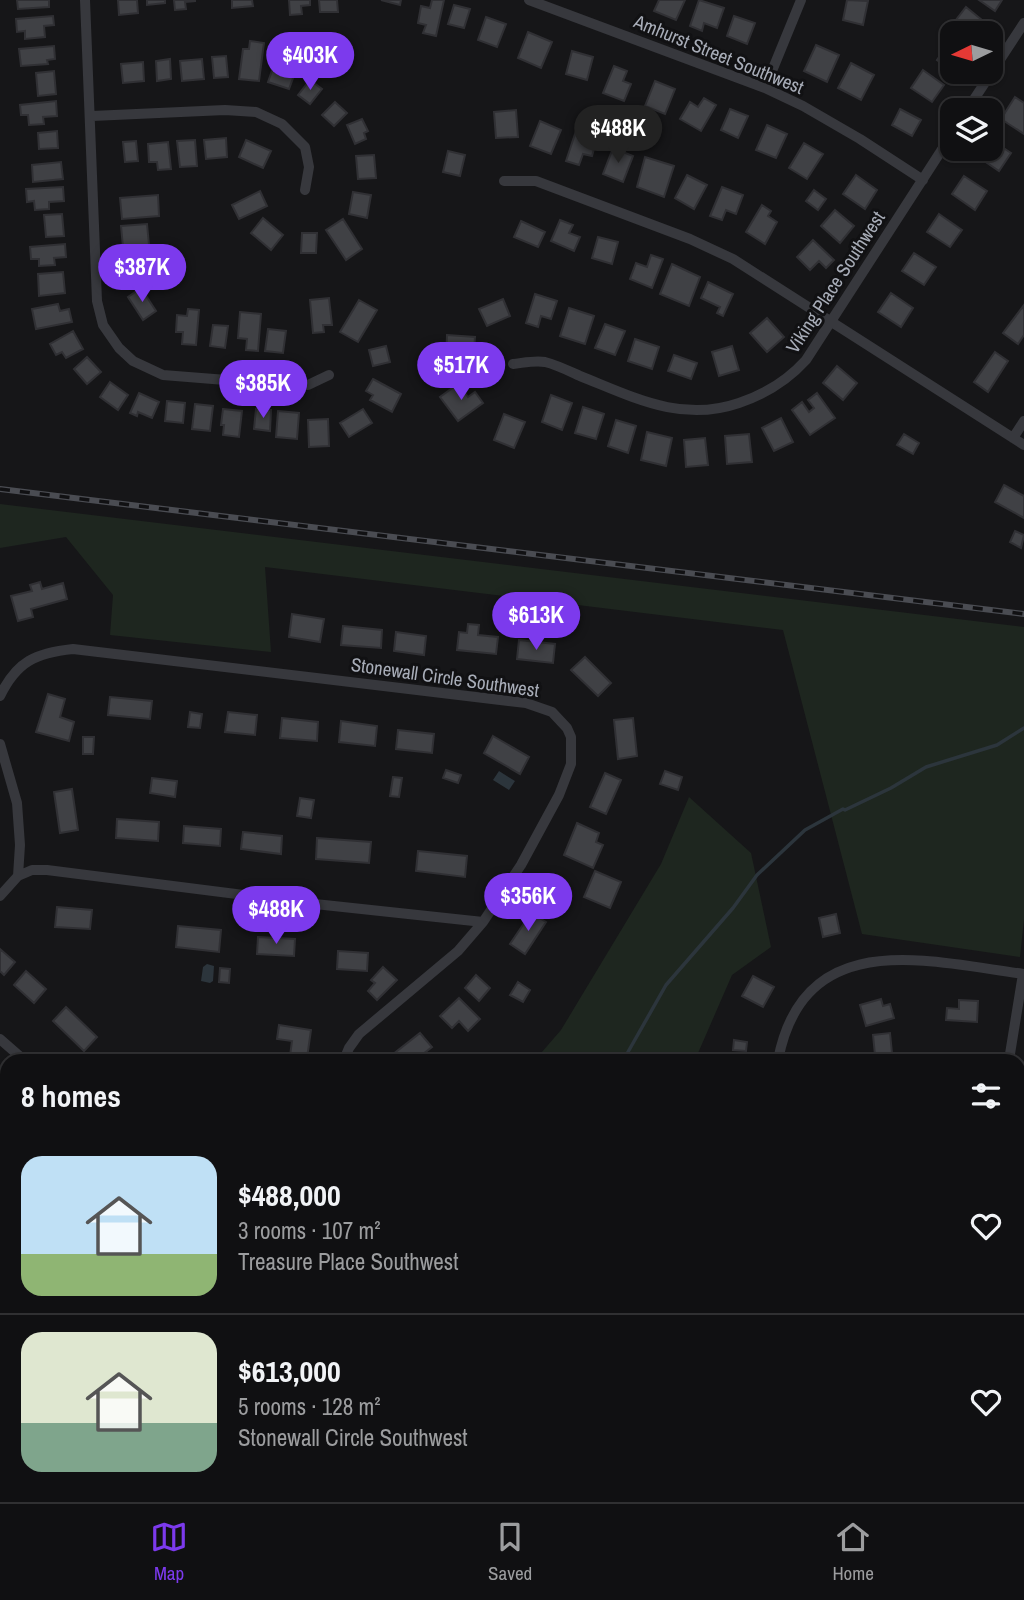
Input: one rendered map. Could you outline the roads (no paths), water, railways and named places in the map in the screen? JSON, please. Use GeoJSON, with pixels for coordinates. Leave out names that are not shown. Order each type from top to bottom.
{"type":"FeatureCollection","features":[{"type":"Feature","properties":{"kind":"street"},"geometry":{"type":"LineString","coordinates":[[85,0],[92,116],[97,300],[103,325],[119,348],[133,361],[163,375],[289,386],[308,385],[328,375]]}},
{"type":"Feature","properties":{"kind":"street","name":"Amhurst Street Southwest"},"geometry":{"type":"LineString","coordinates":[[529,0],[765,88],[803,106],[860,139],[923,180]]}},
{"type":"Feature","properties":{"kind":"street"},"geometry":{"type":"LineString","coordinates":[[765,88],[801,0]]}},
{"type":"Feature","properties":{"kind":"street"},"geometry":{"type":"LineString","coordinates":[[976,98],[1024,23]]}},
{"type":"Feature","properties":{"kind":"street"},"geometry":{"type":"LineString","coordinates":[[92,116],[225,110],[257,112],[282,124],[305,147],[309,167],[305,190]]}},
{"type":"Feature","properties":{"kind":"street","name":"Viking Place Southwest"},"geometry":{"type":"LineString","coordinates":[[513,364],[543,361],[650,403],[680,411],[711,410],[750,400],[782,384],[806,360],[940,153]]}},
{"type":"Feature","properties":{"kind":"street"},"geometry":{"type":"LineString","coordinates":[[504,181],[536,181],[690,239],[761,275],[1024,445]]}},
{"type":"Feature","properties":{"kind":"street"},"geometry":{"type":"LineString","coordinates":[[1013,438],[1024,421]]}},
{"type":"Feature","properties":{"kind":"street","name":"Stonewall Circle Southwest"},"geometry":{"type":"LineString","coordinates":[[0,696],[11,676],[28,660],[48,652],[73,649],[526,703],[552,712],[571,737],[571,764],[559,795],[521,865],[483,922],[458,951],[359,1034],[346,1054]]}},
{"type":"Feature","properties":{"kind":"street"},"geometry":{"type":"LineString","coordinates":[[0,744],[19,818],[18,876]]}},
{"type":"Feature","properties":{"kind":"street"},"geometry":{"type":"LineString","coordinates":[[0,896],[18,876],[32,870],[47,870],[302,903],[483,922]]}},
{"type":"Feature","properties":{"kind":"street"},"geometry":{"type":"LineString","coordinates":[[779,1054],[791,1017],[805,998],[825,980],[863,963],[891,959],[929,961],[1023,974],[1010,1054]]}},
{"type":"Feature","properties":{"kind":"street"},"geometry":{"type":"LineString","coordinates":[[0,1039],[17,1054]]}},
{"type":"Feature","properties":{"kind":"waterway"},"geometry":{"type":"LineString","coordinates":[[627,1054],[666,985],[733,908],[757,875],[805,830],[843,809],[891,788],[926,767],[997,745],[1024,728]]}},
{"type":"Feature","properties":{"kind":"railway"},"geometry":{"type":"LineString","coordinates":[[0,489],[1024,614]]}}]}
